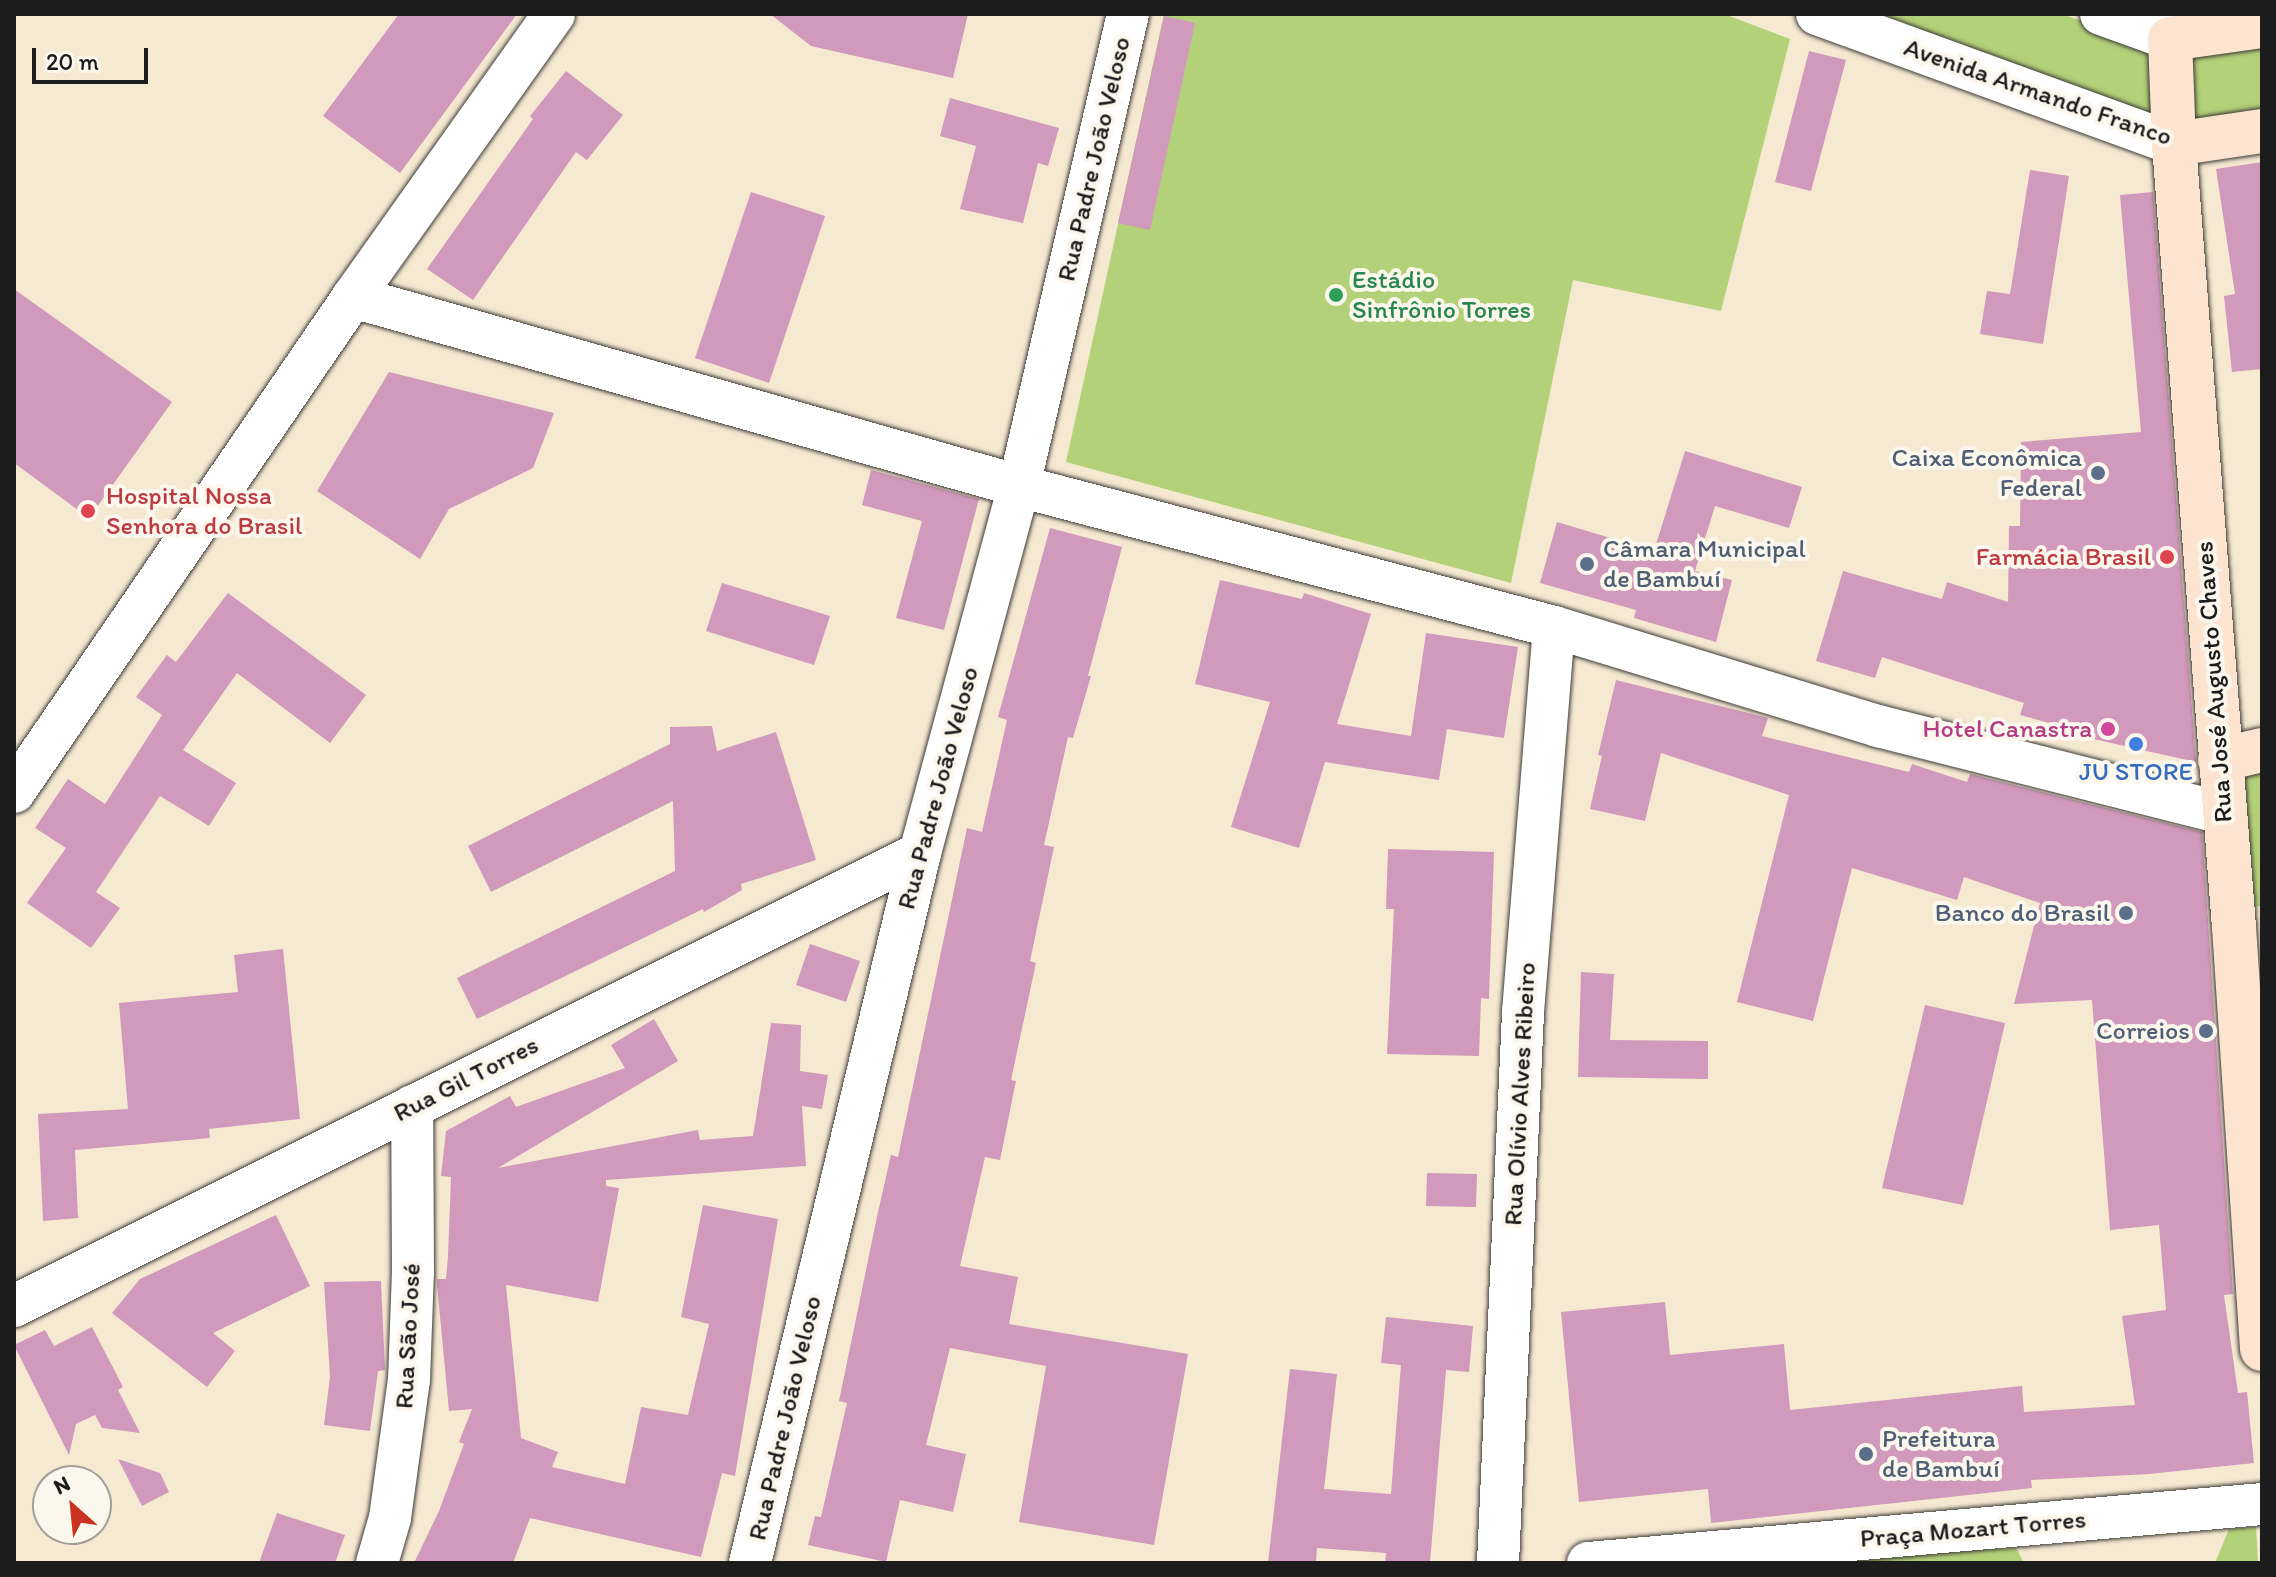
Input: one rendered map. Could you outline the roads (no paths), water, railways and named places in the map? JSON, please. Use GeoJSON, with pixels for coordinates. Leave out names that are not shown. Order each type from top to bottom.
{"type":"FeatureCollection","features":[{"type":"Feature","properties":{"kind":"street"},"geometry":{"type":"LineString","coordinates":[[14,792],[353,297],[554,14]]}},
{"type":"Feature","properties":{"kind":"street","name":"Rua Padre João Veloso"},"geometry":{"type":"LineString","coordinates":[[750,1563],[920,853],[1019,486],[1128,14]]}},
{"type":"Feature","properties":{"kind":"street","name":"Avenida Armando Franco"},"geometry":{"type":"LineString","coordinates":[[1817,14],[2174,144],[2262,131]]}},
{"type":"Feature","properties":{"kind":"street"},"geometry":{"type":"LineString","coordinates":[[2101,14],[2169,26],[2262,26]]}},
{"type":"Feature","properties":{"kind":"street","name":"Rua José Augusto Chaves"},"geometry":{"type":"LineString","coordinates":[[2169,26],[2174,144],[2223,813],[2248,926],[2262,1349]]}},
{"type":"Feature","properties":{"kind":"street"},"geometry":{"type":"LineString","coordinates":[[353,297],[1019,486],[1554,627],[1878,726],[2223,813]]}},
{"type":"Feature","properties":{"kind":"street","name":"Rua Olívio Alves Ribeiro"},"geometry":{"type":"LineString","coordinates":[[1498,1563],[1523,1012],[1554,627]]}},
{"type":"Feature","properties":{"kind":"street"},"geometry":{"type":"LineString","coordinates":[[2220,760],[2262,750]]}},
{"type":"Feature","properties":{"kind":"street","name":"Rua Gil Torres"},"geometry":{"type":"LineString","coordinates":[[14,1306],[153,1240],[412,1106],[920,853]]}},
{"type":"Feature","properties":{"kind":"street","name":"Rua São José"},"geometry":{"type":"LineString","coordinates":[[377,1563],[390,1518],[409,1380],[413,1272],[412,1106]]}},
{"type":"Feature","properties":{"kind":"street","name":"Praça Mozart Torres"},"geometry":{"type":"LineString","coordinates":[[1588,1563],[2262,1504]]}},
{"type":"Feature","properties":{"kind":"place","name":"Estádio Sinfrônio Torres"},"geometry":{"type":"Point","coordinates":[1336,295]}},
{"type":"Feature","properties":{"kind":"place","name":"Caixa Econômica Federal"},"geometry":{"type":"Point","coordinates":[2098,473]}},
{"type":"Feature","properties":{"kind":"place","name":"Hospital Nossa Senhora do Brasil"},"geometry":{"type":"Point","coordinates":[88,511]}},
{"type":"Feature","properties":{"kind":"place","name":"Farmácia Brasil"},"geometry":{"type":"Point","coordinates":[2167,557]}},
{"type":"Feature","properties":{"kind":"place","name":"Câmara Municipal de Bambuí"},"geometry":{"type":"Point","coordinates":[1587,564]}},
{"type":"Feature","properties":{"kind":"place","name":"Hotel Canastra"},"geometry":{"type":"Point","coordinates":[2108,729]}},
{"type":"Feature","properties":{"kind":"place","name":"JU STORE"},"geometry":{"type":"Point","coordinates":[2136,744]}},
{"type":"Feature","properties":{"kind":"place","name":"Banco do Brasil"},"geometry":{"type":"Point","coordinates":[2126,913]}},
{"type":"Feature","properties":{"kind":"place","name":"Correios"},"geometry":{"type":"Point","coordinates":[2206,1031]}},
{"type":"Feature","properties":{"kind":"place","name":"Prefeitura de Bambuí"},"geometry":{"type":"Point","coordinates":[1866,1454]}}]}
